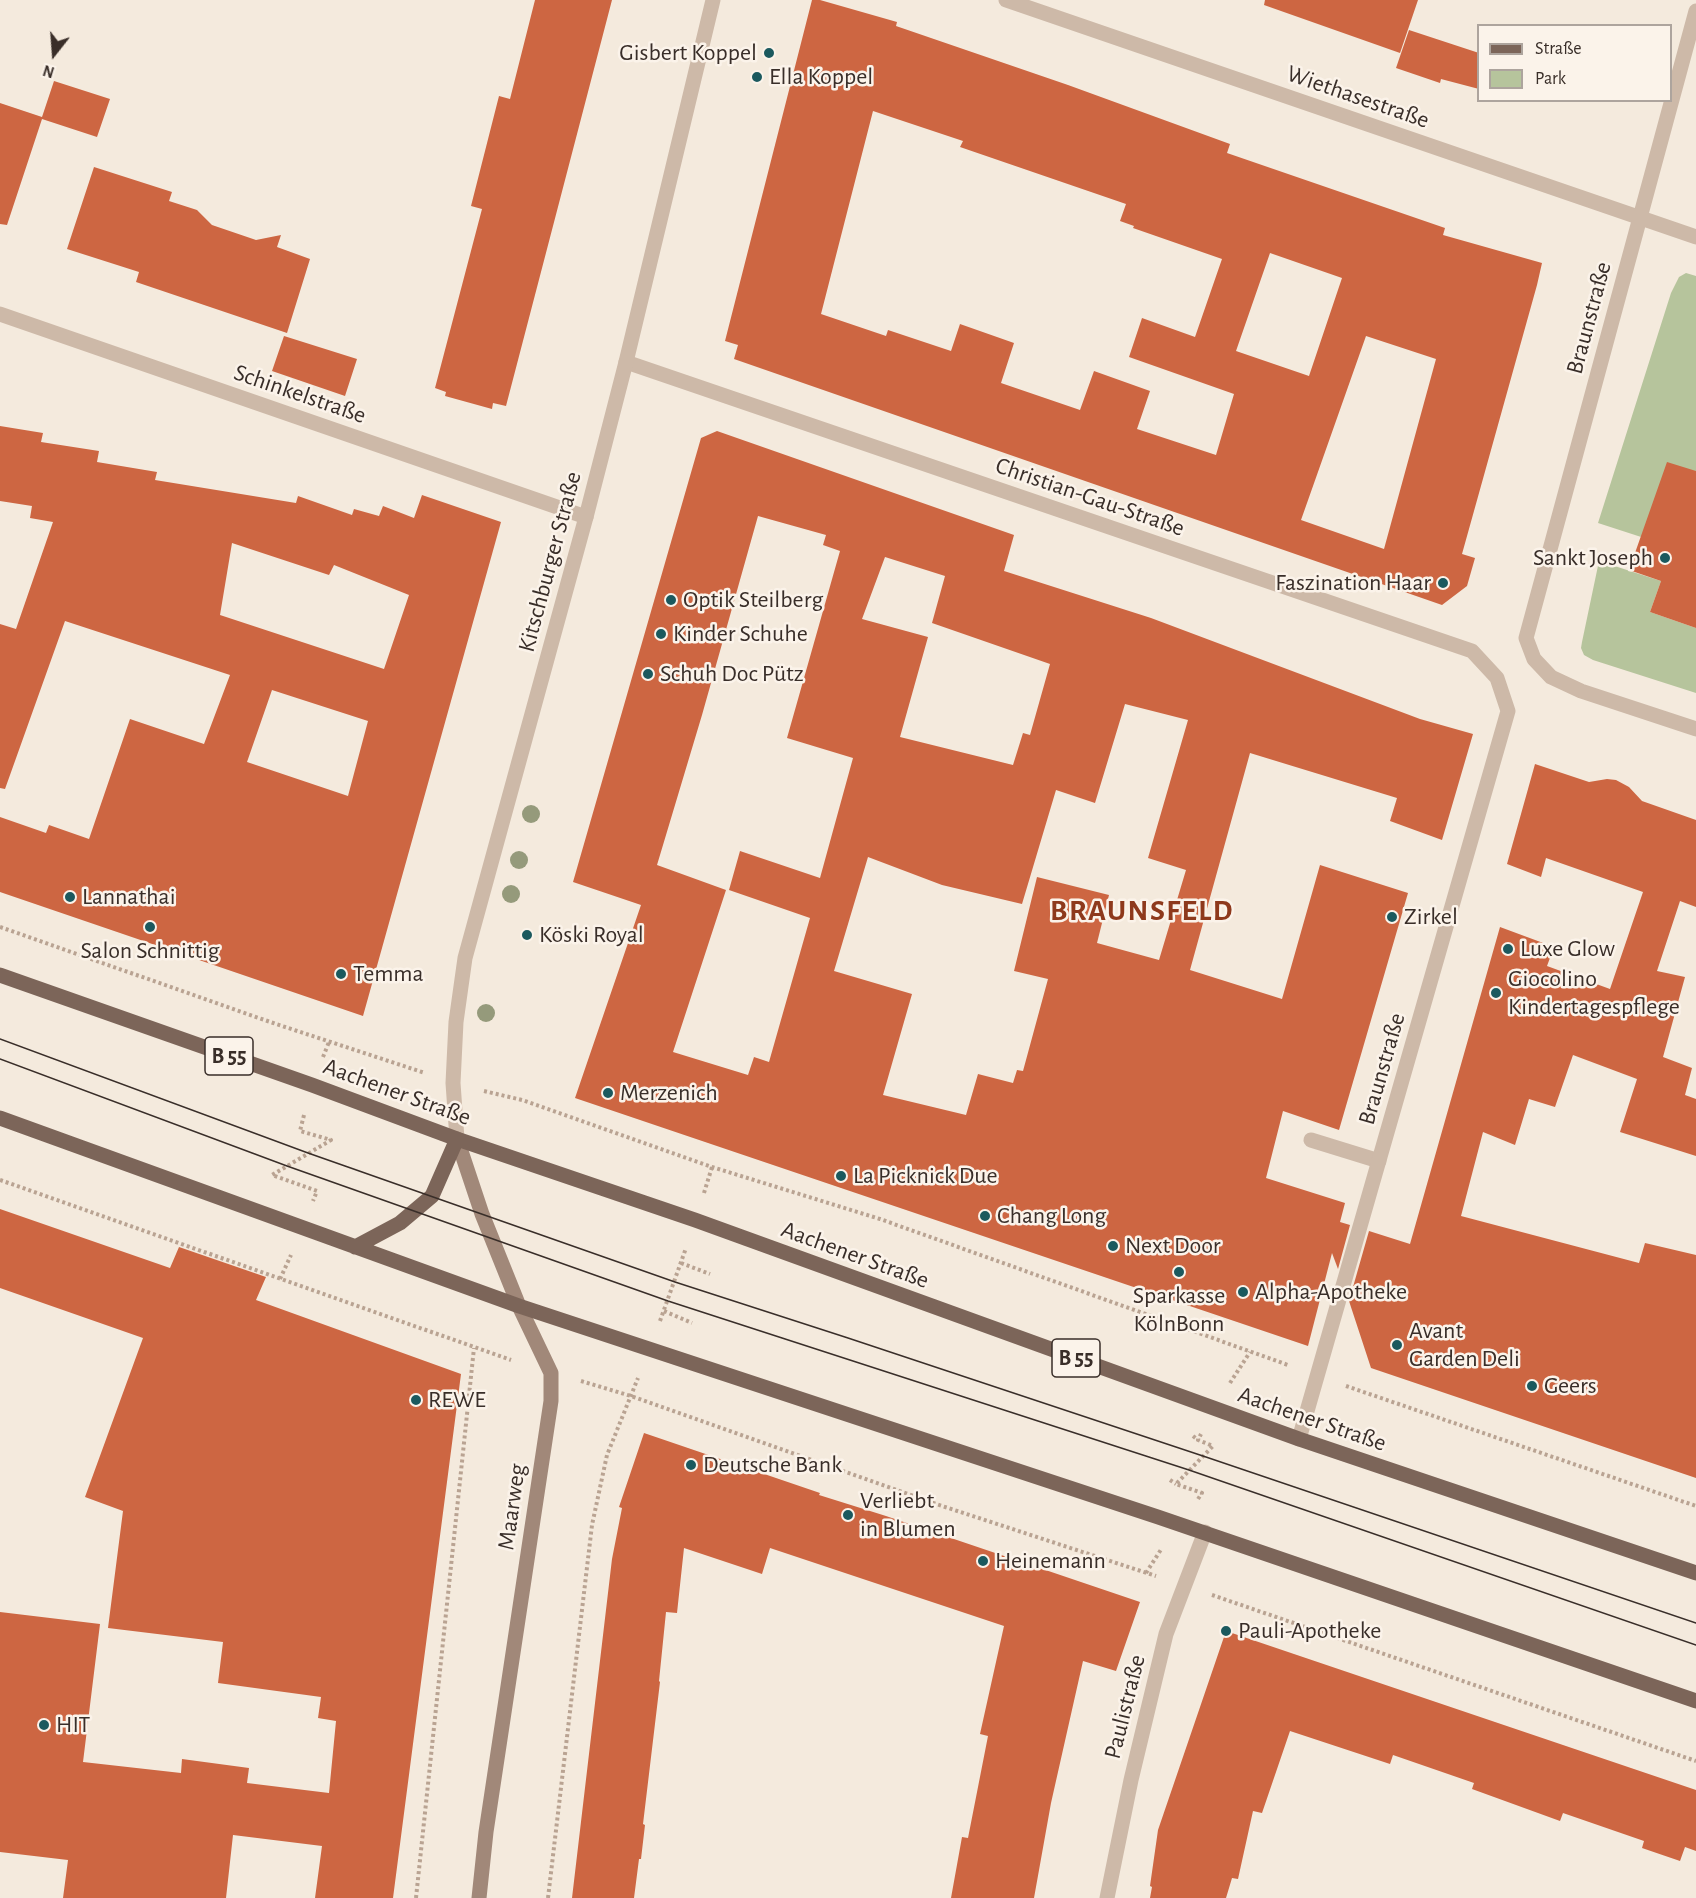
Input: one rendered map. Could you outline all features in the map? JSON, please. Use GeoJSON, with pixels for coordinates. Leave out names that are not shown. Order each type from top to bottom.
{"type":"FeatureCollection","features":[{"type":"Feature","properties":{"kind":"main road","name":"Aachener Straße"},"geometry":{"type":"LineString","coordinates":[[0,975],[312,1085],[457,1139],[695,1220],[1299,1439],[1696,1573]]}},
{"type":"Feature","properties":{"kind":"main road"},"geometry":{"type":"LineString","coordinates":[[0,1118],[519,1306],[1205,1532],[1696,1701]]}},
{"type":"Feature","properties":{"kind":"main road"},"geometry":{"type":"LineString","coordinates":[[355,1247],[400,1223],[432,1196],[457,1139]]}},
{"type":"Feature","properties":{"kind":"main road","name":"Maarweg"},"geometry":{"type":"LineString","coordinates":[[457,1139],[482,1214],[519,1306],[550,1373],[551,1401],[486,1832],[479,1898]]}},
{"type":"Feature","properties":{"kind":"street","name":"Kitschburger Straße"},"geometry":{"type":"LineString","coordinates":[[457,1139],[453,1083],[456,1022],[465,958],[586,517],[626,362],[713,0]]}},
{"type":"Feature","properties":{"kind":"street","name":"Wiethasestraße"},"geometry":{"type":"LineString","coordinates":[[1006,0],[1696,237]]}},
{"type":"Feature","properties":{"kind":"street","name":"Braunstraße"},"geometry":{"type":"LineString","coordinates":[[1672,99],[1696,11]]}},
{"type":"Feature","properties":{"kind":"street","name":"Braunstraße"},"geometry":{"type":"LineString","coordinates":[[1671,102],[1526,638],[1534,659],[1551,677],[1581,691],[1696,729]]}},
{"type":"Feature","properties":{"kind":"street","name":"Schinkelstraße"},"geometry":{"type":"LineString","coordinates":[[0,314],[586,517]]}},
{"type":"Feature","properties":{"kind":"street","name":"Christian-Gau-Straße"},"geometry":{"type":"LineString","coordinates":[[626,362],[1472,651],[1497,678],[1508,711]]}},
{"type":"Feature","properties":{"kind":"street","name":"Braunstraße"},"geometry":{"type":"LineString","coordinates":[[1299,1439],[1508,711]]}},
{"type":"Feature","properties":{"kind":"street"},"geometry":{"type":"LineString","coordinates":[[1311,1140],[1379,1161]]}},
{"type":"Feature","properties":{"kind":"street","name":"Paulistraße"},"geometry":{"type":"LineString","coordinates":[[1107,1898],[1131,1780],[1166,1634],[1205,1532]]}},
{"type":"Feature","properties":{"kind":"path"},"geometry":{"type":"LineString","coordinates":[[0,927],[329,1042],[453,1083],[522,1100],[712,1167],[880,1219],[1317,1376],[1696,1506]]}},
{"type":"Feature","properties":{"kind":"path"},"geometry":{"type":"LineString","coordinates":[[280,1279],[317,1191],[272,1175],[332,1140],[300,1131],[312,1085],[329,1042]]}},
{"type":"Feature","properties":{"kind":"path"},"geometry":{"type":"LineString","coordinates":[[548,1898],[592,1525],[607,1455],[664,1311],[712,1167]]}},
{"type":"Feature","properties":{"kind":"path"},"geometry":{"type":"LineString","coordinates":[[0,1180],[474,1348],[631,1396],[936,1504],[1185,1585],[1696,1761]]}},
{"type":"Feature","properties":{"kind":"path"},"geometry":{"type":"LineString","coordinates":[[681,1263],[710,1274]]}},
{"type":"Feature","properties":{"kind":"path"},"geometry":{"type":"LineString","coordinates":[[664,1311],[692,1323]]}},
{"type":"Feature","properties":{"kind":"path"},"geometry":{"type":"LineString","coordinates":[[416,1898],[474,1348]]}},
{"type":"Feature","properties":{"kind":"path"},"geometry":{"type":"LineString","coordinates":[[1198,1440],[1214,1408],[1250,1352]]}},
{"type":"Feature","properties":{"kind":"path"},"geometry":{"type":"LineString","coordinates":[[1176,1484],[1213,1446],[1193,1436]]}},
{"type":"Feature","properties":{"kind":"path"},"geometry":{"type":"LineString","coordinates":[[1146,1573],[1202,1493],[1170,1480]]}},
{"type":"Feature","properties":{"kind":"green space"},"geometry":{"type":"Polygon","coordinates":[[[1686,273],[1696,276],[1696,477],[1672,547],[1598,523],[1671,293],[1679,277],[1686,273]]]}},
{"type":"Feature","properties":{"kind":"green space"},"geometry":{"type":"Polygon","coordinates":[[[1599,561],[1661,581],[1650,612],[1696,628],[1696,693],[1593,660],[1584,655],[1581,648],[1599,561]]]}},
{"type":"Feature","properties":{"kind":"building"},"geometry":{"type":"Polygon","coordinates":[[[535,0],[612,0],[506,406],[493,403],[492,409],[445,396],[446,392],[435,388],[482,209],[471,206],[499,96],[510,99],[535,0]]]}},
{"type":"Feature","properties":{"kind":"building"},"geometry":{"type":"Polygon","coordinates":[[[812,0],[820,0],[897,22],[896,26],[1230,144],[1227,153],[1445,228],[1443,235],[1542,263],[1462,554],[1475,558],[1467,586],[1442,605],[734,359],[738,345],[725,341],[812,0]],[[873,111],[821,314],[886,336],[888,330],[951,351],[960,324],[1014,343],[1001,383],[1080,410],[1094,371],[1150,391],[1137,429],[1216,455],[1234,394],[1129,357],[1142,318],[1195,337],[1222,259],[1133,228],[1134,226],[1120,221],[1126,204],[960,147],[963,141],[873,111]],[[1270,253],[1236,351],[1309,376],[1342,278],[1270,253]],[[1366,336],[1301,520],[1384,549],[1436,359],[1366,336]]]}},
{"type":"Feature","properties":{"kind":"building"},"geometry":{"type":"Polygon","coordinates":[[[1265,0],[1418,0],[1400,53],[1264,5],[1265,0]]]}},
{"type":"Feature","properties":{"kind":"building"},"geometry":{"type":"Polygon","coordinates":[[[1409,30],[1477,52],[1477,88],[1441,79],[1440,83],[1396,68],[1409,30]]]}},
{"type":"Feature","properties":{"kind":"building"},"geometry":{"type":"Polygon","coordinates":[[[54,81],[110,99],[97,137],[42,119],[7,225],[0,224],[0,103],[42,117],[54,81]]]}},
{"type":"Feature","properties":{"kind":"building"},"geometry":{"type":"Polygon","coordinates":[[[94,167],[172,192],[169,201],[197,210],[212,225],[256,240],[281,235],[277,247],[310,259],[287,333],[136,282],[139,272],[67,249],[94,167]]]}},
{"type":"Feature","properties":{"kind":"building"},"geometry":{"type":"Polygon","coordinates":[[[284,336],[357,359],[345,396],[272,371],[284,336]]]}},
{"type":"Feature","properties":{"kind":"building"},"geometry":{"type":"Polygon","coordinates":[[[0,426],[43,433],[41,442],[99,451],[97,462],[157,472],[155,480],[296,503],[298,496],[352,515],[354,509],[379,516],[383,506],[414,518],[422,495],[501,522],[363,1016],[0,892],[0,817],[46,833],[49,825],[89,839],[130,719],[204,744],[230,675],[65,621],[5,789],[0,788],[0,624],[16,629],[53,522],[30,518],[32,506],[0,501],[0,426]],[[232,543],[220,615],[384,669],[409,595],[334,565],[329,575],[232,543]],[[272,690],[247,762],[348,796],[368,721],[272,690]]]}},
{"type":"Feature","properties":{"kind":"building"},"geometry":{"type":"Polygon","coordinates":[[[717,431],[1014,535],[1004,571],[1151,618],[1420,719],[1473,734],[1442,840],[1390,821],[1397,798],[1250,753],[1190,970],[1282,999],[1320,865],[1408,893],[1339,1130],[1283,1111],[1266,1178],[1345,1203],[1340,1222],[1350,1225],[1338,1269],[1332,1253],[1308,1346],[575,1098],[641,905],[573,882],[701,438],[717,431]],[[758,516],[657,865],[726,890],[673,1052],[748,1075],[754,1057],[769,1062],[810,918],[729,890],[740,851],[820,878],[853,758],[787,738],[840,551],[823,545],[826,535],[758,516]],[[885,557],[862,619],[928,637],[900,737],[1013,765],[1023,733],[1030,735],[1050,664],[932,623],[945,576],[885,557]],[[1125,704],[1095,803],[1056,790],[1022,904],[942,885],[868,857],[834,971],[912,994],[883,1095],[966,1115],[978,1074],[1013,1083],[1017,1070],[1023,1071],[1048,979],[1014,971],[1037,877],[1109,895],[1097,943],[1159,960],[1186,870],[1148,858],[1188,720],[1125,704]]]}},
{"type":"Feature","properties":{"kind":"building","name":"Sankt Joseph"},"geometry":{"type":"Polygon","coordinates":[[[1667,462],[1696,471],[1696,628],[1650,612],[1661,581],[1629,570],[1667,462]]]}},
{"type":"Feature","properties":{"kind":"building"},"geometry":{"type":"Polygon","coordinates":[[[1535,764],[1589,782],[1616,780],[1629,787],[1642,801],[1696,820],[1696,907],[1680,901],[1657,971],[1685,977],[1663,1057],[1692,1068],[1685,1095],[1696,1099],[1696,1156],[1620,1132],[1637,1079],[1573,1055],[1555,1107],[1529,1099],[1515,1145],[1483,1132],[1461,1216],[1639,1263],[1645,1243],[1696,1255],[1696,1478],[1371,1368],[1349,1301],[1369,1231],[1410,1244],[1500,927],[1554,947],[1547,966],[1610,989],[1643,892],[1546,858],[1541,877],[1507,864],[1535,764]]]}},
{"type":"Feature","properties":{"kind":"building"},"geometry":{"type":"Polygon","coordinates":[[[0,1209],[170,1268],[179,1247],[266,1277],[256,1300],[461,1374],[393,1898],[315,1898],[322,1846],[233,1835],[226,1898],[63,1898],[68,1860],[0,1852],[0,1612],[100,1624],[83,1762],[181,1773],[182,1759],[249,1768],[247,1783],[329,1793],[336,1721],[318,1718],[321,1697],[218,1683],[223,1642],[108,1628],[123,1511],[85,1497],[143,1338],[0,1288],[0,1209]]]}},
{"type":"Feature","properties":{"kind":"building"},"geometry":{"type":"Polygon","coordinates":[[[644,1433],[820,1493],[819,1495],[1140,1602],[1116,1671],[1083,1661],[1051,1803],[1034,1898],[951,1898],[962,1837],[968,1838],[988,1736],[980,1734],[1004,1626],[770,1548],[762,1574],[684,1548],[677,1613],[666,1612],[643,1824],[645,1825],[634,1898],[572,1898],[612,1559],[622,1508],[619,1507],[644,1433]]]}},
{"type":"Feature","properties":{"kind":"building"},"geometry":{"type":"Polygon","coordinates":[[[1226,1631],[1696,1790],[1696,1851],[1685,1847],[1680,1861],[1642,1848],[1644,1841],[1563,1813],[1560,1821],[1472,1789],[1474,1783],[1393,1755],[1390,1764],[1290,1731],[1262,1813],[1253,1811],[1238,1879],[1232,1878],[1226,1898],[1150,1898],[1158,1830],[1226,1631]]]}},
{"type":"Feature","properties":{"kind":"tram line"},"geometry":{"type":"LineString","coordinates":[[0,1039],[308,1153],[675,1282],[1203,1456],[1696,1623]]}},
{"type":"Feature","properties":{"kind":"tram line"},"geometry":{"type":"LineString","coordinates":[[0,1059],[287,1166],[668,1301],[1189,1470],[1696,1645]]}},
{"type":"Feature","properties":{"kind":"place","name":"Gisbert Koppel"},"geometry":{"type":"Point","coordinates":[769,53]}},
{"type":"Feature","properties":{"kind":"place","name":"Ella Koppel"},"geometry":{"type":"Point","coordinates":[757,77]}},
{"type":"Feature","properties":{"kind":"place","name":"Sankt Joseph"},"geometry":{"type":"Point","coordinates":[1665,558]}},
{"type":"Feature","properties":{"kind":"place","name":"Faszination Haar"},"geometry":{"type":"Point","coordinates":[1443,583]}},
{"type":"Feature","properties":{"kind":"place","name":"Optik Steilberg"},"geometry":{"type":"Point","coordinates":[671,600]}},
{"type":"Feature","properties":{"kind":"place","name":"Kinder Schuhe"},"geometry":{"type":"Point","coordinates":[661,634]}},
{"type":"Feature","properties":{"kind":"place","name":"Schuh Doc Pütz"},"geometry":{"type":"Point","coordinates":[648,674]}},
{"type":"Feature","properties":{"kind":"place","name":"Lannathai"},"geometry":{"type":"Point","coordinates":[70,897]}},
{"type":"Feature","properties":{"kind":"place","name":"Zirkel"},"geometry":{"type":"Point","coordinates":[1392,917]}},
{"type":"Feature","properties":{"kind":"place","name":"Salon Schnittig"},"geometry":{"type":"Point","coordinates":[150,927]}},
{"type":"Feature","properties":{"kind":"place","name":"Köski Royal"},"geometry":{"type":"Point","coordinates":[527,935]}},
{"type":"Feature","properties":{"kind":"place","name":"Luxe Glow"},"geometry":{"type":"Point","coordinates":[1508,949]}},
{"type":"Feature","properties":{"kind":"place","name":"Temma"},"geometry":{"type":"Point","coordinates":[341,974]}},
{"type":"Feature","properties":{"kind":"place","name":"Giocolino Kindertagespflege"},"geometry":{"type":"Point","coordinates":[1496,993]}},
{"type":"Feature","properties":{"kind":"place","name":"Merzenich"},"geometry":{"type":"Point","coordinates":[608,1093]}},
{"type":"Feature","properties":{"kind":"place","name":"La Picknick Due"},"geometry":{"type":"Point","coordinates":[841,1176]}},
{"type":"Feature","properties":{"kind":"place","name":"Chang Long"},"geometry":{"type":"Point","coordinates":[985,1216]}},
{"type":"Feature","properties":{"kind":"place","name":"Next Door"},"geometry":{"type":"Point","coordinates":[1113,1246]}},
{"type":"Feature","properties":{"kind":"place","name":"Sparkasse KölnBonn"},"geometry":{"type":"Point","coordinates":[1179,1272]}},
{"type":"Feature","properties":{"kind":"place","name":"Alpha-Apotheke"},"geometry":{"type":"Point","coordinates":[1243,1292]}},
{"type":"Feature","properties":{"kind":"place","name":"Avant Garden Deli"},"geometry":{"type":"Point","coordinates":[1397,1345]}},
{"type":"Feature","properties":{"kind":"place","name":"Geers"},"geometry":{"type":"Point","coordinates":[1532,1386]}},
{"type":"Feature","properties":{"kind":"place","name":"REWE"},"geometry":{"type":"Point","coordinates":[416,1400]}},
{"type":"Feature","properties":{"kind":"place","name":"Deutsche Bank"},"geometry":{"type":"Point","coordinates":[691,1465]}},
{"type":"Feature","properties":{"kind":"place","name":"Verliebt in Blumen"},"geometry":{"type":"Point","coordinates":[848,1515]}},
{"type":"Feature","properties":{"kind":"place","name":"Heinemann"},"geometry":{"type":"Point","coordinates":[983,1561]}},
{"type":"Feature","properties":{"kind":"place","name":"Pauli-Apotheke"},"geometry":{"type":"Point","coordinates":[1226,1631]}},
{"type":"Feature","properties":{"kind":"place","name":"HIT"},"geometry":{"type":"Point","coordinates":[44,1725]}},
{"type":"Feature","properties":{"kind":"district","name":"BRAUNSFELD"},"geometry":{"type":"Point","coordinates":[1142,911]}}]}
